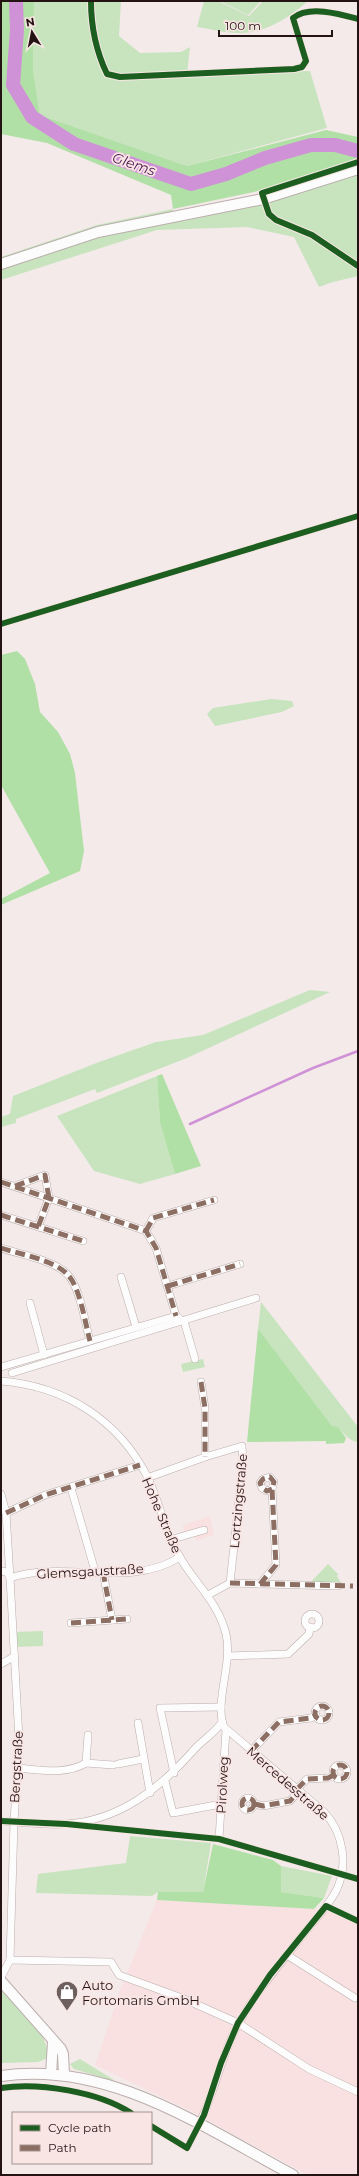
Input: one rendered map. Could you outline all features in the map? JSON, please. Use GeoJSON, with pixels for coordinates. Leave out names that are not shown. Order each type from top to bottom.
{"type":"FeatureCollection","features":[{"type":"Feature","properties":{"kind":"street"},"geometry":{"type":"LineString","coordinates":[[1,264],[98,232],[263,199],[358,169]]}},
{"type":"Feature","properties":{"kind":"street"},"geometry":{"type":"LineString","coordinates":[[14,1186],[45,1176],[49,1198],[38,1227]]}},
{"type":"Feature","properties":{"kind":"street"},"geometry":{"type":"LineString","coordinates":[[1,1182],[146,1230],[156,1248],[176,1316],[184,1321],[195,1359]]}},
{"type":"Feature","properties":{"kind":"street"},"geometry":{"type":"LineString","coordinates":[[146,1230],[153,1218],[214,1200]]}},
{"type":"Feature","properties":{"kind":"street"},"geometry":{"type":"LineString","coordinates":[[1,1215],[82,1241]]}},
{"type":"Feature","properties":{"kind":"street"},"geometry":{"type":"LineString","coordinates":[[1,1248],[52,1265],[67,1274],[76,1289],[90,1341]]}},
{"type":"Feature","properties":{"kind":"street"},"geometry":{"type":"LineString","coordinates":[[168,1286],[240,1264]]}},
{"type":"Feature","properties":{"kind":"street"},"geometry":{"type":"LineString","coordinates":[[121,1277],[136,1327]]}},
{"type":"Feature","properties":{"kind":"street"},"geometry":{"type":"LineString","coordinates":[[12,1373],[256,1298]]}},
{"type":"Feature","properties":{"kind":"street"},"geometry":{"type":"LineString","coordinates":[[30,1303],[44,1355]]}},
{"type":"Feature","properties":{"kind":"street"},"geometry":{"type":"LineString","coordinates":[[1,1367],[176,1316]]}},
{"type":"Feature","properties":{"kind":"street","name":"Hohe Straße"},"geometry":{"type":"LineString","coordinates":[[1,1381],[24,1384],[50,1390],[80,1404],[116,1431],[126,1441],[148,1478],[180,1556],[208,1595],[222,1621],[226,1635],[228,1656],[221,1707],[222,1722]]}},
{"type":"Feature","properties":{"kind":"street"},"geometry":{"type":"LineString","coordinates":[[201,1382],[205,1408],[205,1457]]}},
{"type":"Feature","properties":{"kind":"street","name":"Lortzingstraße"},"geometry":{"type":"LineString","coordinates":[[148,1478],[205,1457],[242,1446],[242,1463],[230,1583]]}},
{"type":"Feature","properties":{"kind":"street"},"geometry":{"type":"LineString","coordinates":[[4,1515],[45,1495],[71,1488],[140,1464]]}},
{"type":"Feature","properties":{"kind":"street"},"geometry":{"type":"LineString","coordinates":[[71,1488],[99,1572],[112,1620]]}},
{"type":"Feature","properties":{"kind":"street"},"geometry":{"type":"LineString","coordinates":[[260,1584],[276,1565],[272,1489]]}},
{"type":"Feature","properties":{"kind":"street","name":"Bergstraße"},"geometry":{"type":"LineString","coordinates":[[1,1494],[10,1578],[19,1739],[14,1822],[10,1960],[1,1977]]}},
{"type":"Feature","properties":{"kind":"street"},"geometry":{"type":"LineString","coordinates":[[173,1539],[204,1530]]}},
{"type":"Feature","properties":{"kind":"street","name":"Glemsgaustraße"},"geometry":{"type":"LineString","coordinates":[[10,1578],[45,1573],[124,1572],[171,1562],[180,1556]]}},
{"type":"Feature","properties":{"kind":"street"},"geometry":{"type":"LineString","coordinates":[[1,1571],[7,1572],[10,1578]]}},
{"type":"Feature","properties":{"kind":"street"},"geometry":{"type":"LineString","coordinates":[[208,1595],[230,1583],[338,1586]]}},
{"type":"Feature","properties":{"kind":"street"},"geometry":{"type":"LineString","coordinates":[[71,1623],[127,1619]]}},
{"type":"Feature","properties":{"kind":"street"},"geometry":{"type":"LineString","coordinates":[[228,1656],[288,1654],[309,1634],[310,1627]]}},
{"type":"Feature","properties":{"kind":"street"},"geometry":{"type":"LineString","coordinates":[[1,1664],[15,1656]]}},
{"type":"Feature","properties":{"kind":"street"},"geometry":{"type":"LineString","coordinates":[[174,1772],[160,1708],[221,1707]]}},
{"type":"Feature","properties":{"kind":"street"},"geometry":{"type":"LineString","coordinates":[[251,1751],[279,1722],[312,1718],[316,1715]]}},
{"type":"Feature","properties":{"kind":"street"},"geometry":{"type":"LineString","coordinates":[[1,1821],[66,1824],[91,1820],[126,1806],[150,1793],[165,1780],[222,1722]]}},
{"type":"Feature","properties":{"kind":"street","name":"Mercedesstraße"},"geometry":{"type":"LineString","coordinates":[[200,2122],[221,2063],[238,2023],[270,1976],[326,1906],[336,1890],[342,1862],[341,1843],[334,1824],[324,1812],[226,1730],[222,1722]]}},
{"type":"Feature","properties":{"kind":"street"},"geometry":{"type":"LineString","coordinates":[[138,1723],[150,1793]]}},
{"type":"Feature","properties":{"kind":"street","name":"Pirolweg"},"geometry":{"type":"LineString","coordinates":[[219,1839],[226,1730]]}},
{"type":"Feature","properties":{"kind":"street"},"geometry":{"type":"LineString","coordinates":[[86,1763],[88,1735]]}},
{"type":"Feature","properties":{"kind":"street"},"geometry":{"type":"LineString","coordinates":[[18,1768],[69,1770],[86,1763],[115,1764],[143,1759]]}},
{"type":"Feature","properties":{"kind":"street"},"geometry":{"type":"LineString","coordinates":[[254,1804],[263,1806],[290,1801],[307,1779],[328,1778],[334,1775]]}},
{"type":"Feature","properties":{"kind":"street"},"geometry":{"type":"LineString","coordinates":[[165,1780],[173,1813],[221,1804]]}},
{"type":"Feature","properties":{"kind":"street"},"geometry":{"type":"LineString","coordinates":[[287,1955],[355,1998]]}},
{"type":"Feature","properties":{"kind":"street"},"geometry":{"type":"LineString","coordinates":[[10,1960],[111,1962],[119,1975],[182,1998],[238,2023],[309,2069],[358,2092]]}},
{"type":"Feature","properties":{"kind":"street"},"geometry":{"type":"LineString","coordinates":[[1,1981],[63,2054],[64,2074]]}},
{"type":"Feature","properties":{"kind":"street"},"geometry":{"type":"LineString","coordinates":[[52,2074],[53,2042]]}},
{"type":"Feature","properties":{"kind":"street"},"geometry":{"type":"LineString","coordinates":[[1,2076],[36,2073],[64,2074],[114,2087],[200,2122],[293,2175]]}},
{"type":"Feature","properties":{"kind":"shaded area"},"geometry":{"type":"Polygon","coordinates":[[[210,1516],[214,1535],[196,1541],[195,1536],[181,1539],[179,1533],[184,1531],[183,1525],[210,1516]]]}},
{"type":"Feature","properties":{"kind":"shaded area"},"geometry":{"type":"Polygon","coordinates":[[[157,1900],[314,1909],[333,1913],[358,1925],[358,2175],[308,2175],[187,2109],[95,2065],[121,1988],[157,1900]]]}},
{"type":"Feature","properties":{"kind":"green space"},"geometry":{"type":"Polygon","coordinates":[[[1,1],[34,1],[33,70],[40,115],[187,166],[326,130],[358,137],[358,160],[277,187],[173,209],[171,195],[47,143],[1,134],[1,1]]]}},
{"type":"Feature","properties":{"kind":"green space"},"geometry":{"type":"Polygon","coordinates":[[[34,1],[121,1],[119,36],[140,53],[181,52],[190,47],[187,74],[310,71],[327,128],[187,166],[40,115],[33,70],[34,1]]]}},
{"type":"Feature","properties":{"kind":"green space"},"geometry":{"type":"Polygon","coordinates":[[[204,1],[218,1],[249,16],[263,1],[308,1],[276,24],[257,31],[238,33],[197,27],[204,1]]]}},
{"type":"Feature","properties":{"kind":"green space"},"geometry":{"type":"Polygon","coordinates":[[[220,1],[261,1],[248,15],[220,1]]]}},
{"type":"Feature","properties":{"kind":"green space"},"geometry":{"type":"Polygon","coordinates":[[[358,168],[358,265],[349,259],[358,266],[358,276],[319,287],[294,237],[247,227],[157,230],[1,280],[1,270],[97,237],[154,225],[358,168]]]}},
{"type":"Feature","properties":{"kind":"green space"},"geometry":{"type":"Polygon","coordinates":[[[173,209],[174,216],[1,264],[1,257],[97,225],[173,209]]]}},
{"type":"Feature","properties":{"kind":"green space"},"geometry":{"type":"Polygon","coordinates":[[[17,651],[25,659],[35,684],[40,712],[58,732],[70,754],[75,773],[84,851],[80,871],[1,905],[1,899],[50,873],[1,785],[1,655],[17,651]]]}},
{"type":"Feature","properties":{"kind":"green space"},"geometry":{"type":"Polygon","coordinates":[[[271,699],[292,701],[294,706],[282,712],[215,726],[207,714],[213,708],[271,699]]]}},
{"type":"Feature","properties":{"kind":"green space"},"geometry":{"type":"Polygon","coordinates":[[[310,990],[330,992],[187,1058],[97,1093],[95,1089],[16,1119],[16,1123],[1,1127],[1,1117],[10,1114],[13,1096],[99,1062],[156,1042],[203,1035],[310,990]]]}},
{"type":"Feature","properties":{"kind":"green space"},"geometry":{"type":"Polygon","coordinates":[[[162,1074],[201,1166],[175,1174],[160,1123],[157,1076],[162,1074]]]}},
{"type":"Feature","properties":{"kind":"green space"},"geometry":{"type":"Polygon","coordinates":[[[157,1076],[160,1123],[175,1174],[140,1184],[94,1171],[57,1116],[157,1076]]]}},
{"type":"Feature","properties":{"kind":"green space"},"geometry":{"type":"Polygon","coordinates":[[[261,1302],[358,1427],[358,1442],[350,1439],[339,1429],[332,1426],[266,1342],[258,1329],[261,1302]]]}},
{"type":"Feature","properties":{"kind":"green space"},"geometry":{"type":"Polygon","coordinates":[[[258,1329],[332,1426],[338,1427],[346,1438],[344,1443],[326,1444],[326,1441],[247,1442],[258,1329]]]}},
{"type":"Feature","properties":{"kind":"green space"},"geometry":{"type":"Polygon","coordinates":[[[203,1359],[205,1367],[183,1372],[181,1364],[203,1359]]]}},
{"type":"Feature","properties":{"kind":"green space"},"geometry":{"type":"Polygon","coordinates":[[[328,1564],[338,1574],[337,1576],[341,1583],[310,1583],[328,1564]]]}},
{"type":"Feature","properties":{"kind":"green space"},"geometry":{"type":"Polygon","coordinates":[[[43,1631],[43,1646],[15,1647],[14,1632],[43,1631]]]}},
{"type":"Feature","properties":{"kind":"green space"},"geometry":{"type":"Polygon","coordinates":[[[130,1836],[211,1843],[203,1892],[158,1892],[152,1896],[36,1893],[38,1874],[126,1863],[130,1836]]]}},
{"type":"Feature","properties":{"kind":"green space"},"geometry":{"type":"Polygon","coordinates":[[[213,1844],[273,1860],[281,1866],[281,1892],[324,1898],[314,1909],[157,1900],[158,1892],[203,1892],[213,1844]]]}},
{"type":"Feature","properties":{"kind":"green space"},"geometry":{"type":"Polygon","coordinates":[[[281,1866],[332,1876],[324,1898],[280,1892],[281,1866]]]}},
{"type":"Feature","properties":{"kind":"green space"},"geometry":{"type":"Polygon","coordinates":[[[1,1988],[38,2029],[47,2048],[48,2058],[38,2062],[1,2063],[1,1988]]]}},
{"type":"Feature","properties":{"kind":"green space"},"geometry":{"type":"Polygon","coordinates":[[[80,2059],[114,2081],[74,2069],[70,2064],[80,2059]]]}},
{"type":"Feature","properties":{"kind":"waterway","name":"Glems"},"geometry":{"type":"LineString","coordinates":[[16,1],[17,30],[13,85],[32,117],[74,144],[191,184],[226,174],[265,158],[311,145],[335,145],[358,151]]}},
{"type":"Feature","properties":{"kind":"waterway"},"geometry":{"type":"LineString","coordinates":[[190,1124],[313,1068],[358,1051]]}},
{"type":"Feature","properties":{"kind":"marked path"},"geometry":{"type":"LineString","coordinates":[[15,1186],[45,1175],[49,1198],[38,1227]]}},
{"type":"Feature","properties":{"kind":"marked path"},"geometry":{"type":"LineString","coordinates":[[1,1182],[146,1231],[156,1248],[176,1316]]}},
{"type":"Feature","properties":{"kind":"marked path"},"geometry":{"type":"LineString","coordinates":[[146,1231],[153,1218],[214,1200]]}},
{"type":"Feature","properties":{"kind":"marked path"},"geometry":{"type":"LineString","coordinates":[[1,1215],[83,1241]]}},
{"type":"Feature","properties":{"kind":"marked path"},"geometry":{"type":"LineString","coordinates":[[1,1248],[45,1261],[61,1269],[67,1274],[72,1280],[79,1296],[90,1341]]}},
{"type":"Feature","properties":{"kind":"marked path"},"geometry":{"type":"LineString","coordinates":[[168,1286],[240,1264]]}},
{"type":"Feature","properties":{"kind":"marked path"},"geometry":{"type":"LineString","coordinates":[[201,1382],[205,1408],[205,1457]]}},
{"type":"Feature","properties":{"kind":"marked path"},"geometry":{"type":"LineString","coordinates":[[6,1513],[45,1495],[140,1465]]}},
{"type":"Feature","properties":{"kind":"marked path"},"geometry":{"type":"LineString","coordinates":[[260,1584],[276,1565],[272,1489],[274,1482],[270,1477],[263,1479],[260,1483],[262,1488],[267,1491],[272,1489]]}},
{"type":"Feature","properties":{"kind":"marked path"},"geometry":{"type":"LineString","coordinates":[[103,1572],[112,1620]]}},
{"type":"Feature","properties":{"kind":"marked path"},"geometry":{"type":"LineString","coordinates":[[230,1583],[353,1586]]}},
{"type":"Feature","properties":{"kind":"marked path"},"geometry":{"type":"LineString","coordinates":[[71,1623],[127,1619]]}},
{"type":"Feature","properties":{"kind":"marked path"},"geometry":{"type":"LineString","coordinates":[[322,1706],[327,1708],[329,1713],[327,1718],[322,1720],[317,1718],[315,1713],[317,1708],[322,1706]]}},
{"type":"Feature","properties":{"kind":"marked path"},"geometry":{"type":"LineString","coordinates":[[251,1751],[279,1722],[311,1718],[316,1715]]}},
{"type":"Feature","properties":{"kind":"marked path"},"geometry":{"type":"LineString","coordinates":[[340,1765],[345,1767],[347,1772],[345,1777],[340,1779],[335,1777],[333,1772],[335,1767],[340,1765]]}},
{"type":"Feature","properties":{"kind":"marked path"},"geometry":{"type":"LineString","coordinates":[[297,1789],[307,1779],[328,1778],[334,1775]]}},
{"type":"Feature","properties":{"kind":"marked path"},"geometry":{"type":"LineString","coordinates":[[255,1804],[263,1806],[290,1801],[299,1791]]}},
{"type":"Feature","properties":{"kind":"marked path"},"geometry":{"type":"LineString","coordinates":[[246,1798],[250,1798],[254,1804],[250,1810],[246,1810],[242,1806],[242,1802],[246,1798]]}},
{"type":"Feature","properties":{"kind":"cycle path"},"geometry":{"type":"LineString","coordinates":[[91,1],[95,39],[103,65],[107,74],[120,77],[294,69],[302,67],[306,61],[293,18],[300,14],[316,11],[334,13],[358,19]]}},
{"type":"Feature","properties":{"kind":"cycle path"},"geometry":{"type":"LineString","coordinates":[[358,162],[262,193],[269,214],[276,220],[312,235],[358,266]]}},
{"type":"Feature","properties":{"kind":"cycle path"},"geometry":{"type":"LineString","coordinates":[[1,624],[358,516]]}},
{"type":"Feature","properties":{"kind":"cycle path"},"geometry":{"type":"LineString","coordinates":[[1,1821],[66,1824],[219,1839],[358,1879]]}},
{"type":"Feature","properties":{"kind":"cycle path"},"geometry":{"type":"LineString","coordinates":[[152,2127],[187,2148],[204,2115],[221,2063],[238,2023],[270,1975],[326,1906],[358,1921]]}},
{"type":"Feature","properties":{"kind":"cycle path"},"geometry":{"type":"LineString","coordinates":[[1,2088],[33,2086],[68,2090],[103,2099],[129,2112]]}},
{"type":"Feature","properties":{"kind":"place","name":"Auto Fortomaris GmbH"},"geometry":{"type":"Point","coordinates":[67,2012]}}]}
